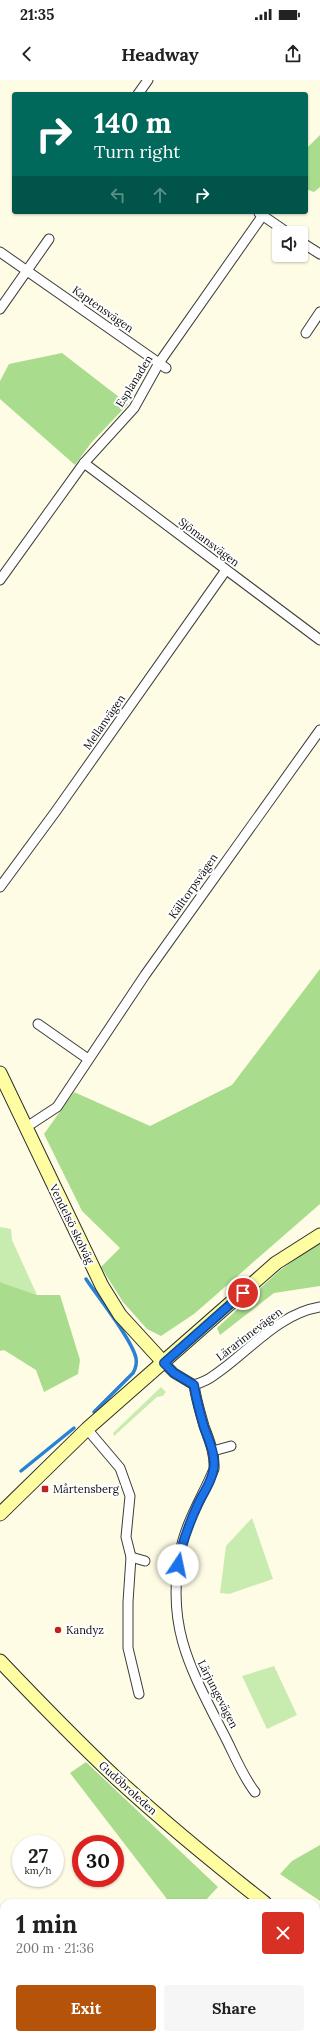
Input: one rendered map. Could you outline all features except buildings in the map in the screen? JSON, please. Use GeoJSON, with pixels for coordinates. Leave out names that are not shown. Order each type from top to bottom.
{"type":"FeatureCollection","features":[{"type":"Feature","properties":{"kind":"street"},"geometry":{"type":"LineString","coordinates":[[139,92],[148,80]]}},
{"type":"Feature","properties":{"kind":"street","name":"Esplanaden"},"geometry":{"type":"LineString","coordinates":[[0,580],[84,463],[134,408],[260,214],[278,226]]}},
{"type":"Feature","properties":{"kind":"street"},"geometry":{"type":"LineString","coordinates":[[0,308],[49,239]]}},
{"type":"Feature","properties":{"kind":"street"},"geometry":{"type":"LineString","coordinates":[[308,246],[320,254]]}},
{"type":"Feature","properties":{"kind":"street","name":"Kaptensvägen"},"geometry":{"type":"LineString","coordinates":[[0,252],[162,365]]}},
{"type":"Feature","properties":{"kind":"street"},"geometry":{"type":"LineString","coordinates":[[306,333],[320,312]]}},
{"type":"Feature","properties":{"kind":"street","name":"Sjömansvägen"},"geometry":{"type":"LineString","coordinates":[[84,463],[320,640]]}},
{"type":"Feature","properties":{"kind":"street","name":"Mellanvägen"},"geometry":{"type":"LineString","coordinates":[[0,886],[56,811],[226,570]]}},
{"type":"Feature","properties":{"kind":"street","name":"Källtorpsvägen"},"geometry":{"type":"LineString","coordinates":[[26,1128],[57,1107],[88,1058],[208,885],[320,730]]}},
{"type":"Feature","properties":{"kind":"street"},"geometry":{"type":"LineString","coordinates":[[38,1024],[88,1058]]}},
{"type":"Feature","properties":{"kind":"street","name":"Vendelsö skolväg"},"geometry":{"type":"LineString","coordinates":[[0,1073],[102,1286],[120,1315],[164,1363]]}},
{"type":"Feature","properties":{"kind":"street"},"geometry":{"type":"LineString","coordinates":[[2,1514],[87,1429],[164,1363],[276,1263],[320,1234]]}},
{"type":"Feature","properties":{"kind":"street","name":"Lärarinnevägen"},"geometry":{"type":"LineString","coordinates":[[194,1385],[212,1377],[276,1326],[304,1310],[320,1307]]}},
{"type":"Feature","properties":{"kind":"street"},"geometry":{"type":"LineString","coordinates":[[164,1363],[174,1373],[194,1385]]}},
{"type":"Feature","properties":{"kind":"street","name":"Lärjungevägen"},"geometry":{"type":"LineString","coordinates":[[194,1385],[204,1426],[213,1451],[214,1469],[187,1530],[180,1552],[176,1607],[184,1653],[197,1684],[255,1792]]}},
{"type":"Feature","properties":{"kind":"street"},"geometry":{"type":"LineString","coordinates":[[87,1429],[120,1468],[130,1496],[126,1536],[132,1557],[128,1602],[128,1648],[139,1694]]}},
{"type":"Feature","properties":{"kind":"street"},"geometry":{"type":"LineString","coordinates":[[213,1451],[231,1446]]}},
{"type":"Feature","properties":{"kind":"street"},"geometry":{"type":"LineString","coordinates":[[132,1557],[145,1561]]}},
{"type":"Feature","properties":{"kind":"street","name":"Gudöbroleden"},"geometry":{"type":"LineString","coordinates":[[0,1662],[65,1729],[117,1779],[184,1838],[260,1899]]}},
{"type":"Feature","properties":{"kind":"green space"},"geometry":{"type":"Polygon","coordinates":[[[320,135],[320,187],[314,192],[308,190],[308,147],[320,135]]]}},
{"type":"Feature","properties":{"kind":"green space"},"geometry":{"type":"Polygon","coordinates":[[[62,353],[128,404],[91,443],[75,465],[0,399],[0,381],[9,364],[62,353]]]}},
{"type":"Feature","properties":{"kind":"green space"},"geometry":{"type":"Polygon","coordinates":[[[320,969],[320,1204],[194,1314],[161,1336],[147,1329],[123,1302],[101,1267],[120,1248],[82,1211],[44,1134],[74,1092],[150,1126],[232,1085],[320,969]]]}},
{"type":"Feature","properties":{"kind":"green space"},"geometry":{"type":"Polygon","coordinates":[[[0,1227],[11,1229],[12,1240],[37,1295],[0,1282],[0,1227]]]}},
{"type":"Feature","properties":{"kind":"green space"},"geometry":{"type":"Polygon","coordinates":[[[320,1241],[320,1286],[274,1293],[220,1335],[217,1328],[278,1272],[320,1241]]]}},
{"type":"Feature","properties":{"kind":"green space"},"geometry":{"type":"Polygon","coordinates":[[[0,1282],[37,1295],[60,1295],[80,1360],[78,1374],[44,1392],[36,1370],[4,1350],[0,1351],[0,1282]]]}},
{"type":"Feature","properties":{"kind":"green space"},"geometry":{"type":"Polygon","coordinates":[[[161,1387],[166,1392],[163,1396],[157,1397],[114,1436],[113,1433],[161,1387]]]}},
{"type":"Feature","properties":{"kind":"green space"},"geometry":{"type":"Polygon","coordinates":[[[252,1518],[273,1579],[229,1594],[220,1593],[226,1546],[252,1518]]]}},
{"type":"Feature","properties":{"kind":"green space"},"geometry":{"type":"Polygon","coordinates":[[[274,1666],[297,1715],[267,1729],[242,1676],[274,1666]]]}},
{"type":"Feature","properties":{"kind":"green space"},"geometry":{"type":"Polygon","coordinates":[[[86,1762],[218,1887],[207,1899],[167,1899],[124,1843],[124,1835],[118,1835],[70,1773],[86,1762]]]}},
{"type":"Feature","properties":{"kind":"green space"},"geometry":{"type":"Polygon","coordinates":[[[320,1845],[320,1899],[317,1899],[280,1874],[292,1861],[320,1845]]]}},
{"type":"Feature","properties":{"kind":"waterway"},"geometry":{"type":"LineString","coordinates":[[86,1279],[122,1330],[136,1358],[136,1366],[133,1373],[94,1412]]}},
{"type":"Feature","properties":{"kind":"waterway"},"geometry":{"type":"LineString","coordinates":[[21,1471],[74,1428]]}},
{"type":"Feature","properties":{"kind":"place","name":"Mårtensberg"},"geometry":{"type":"Point","coordinates":[45,1489]}},
{"type":"Feature","properties":{"kind":"place","name":"Kandyz"},"geometry":{"type":"Point","coordinates":[58,1630]}},
{"type":"Feature","properties":{"kind":"route"},"geometry":{"type":"LineString","coordinates":[[178,1565],[180,1552],[187,1530],[210,1480],[214,1469],[214,1461],[213,1451],[196,1399],[194,1385],[174,1373],[164,1363],[243,1293]]}}]}
